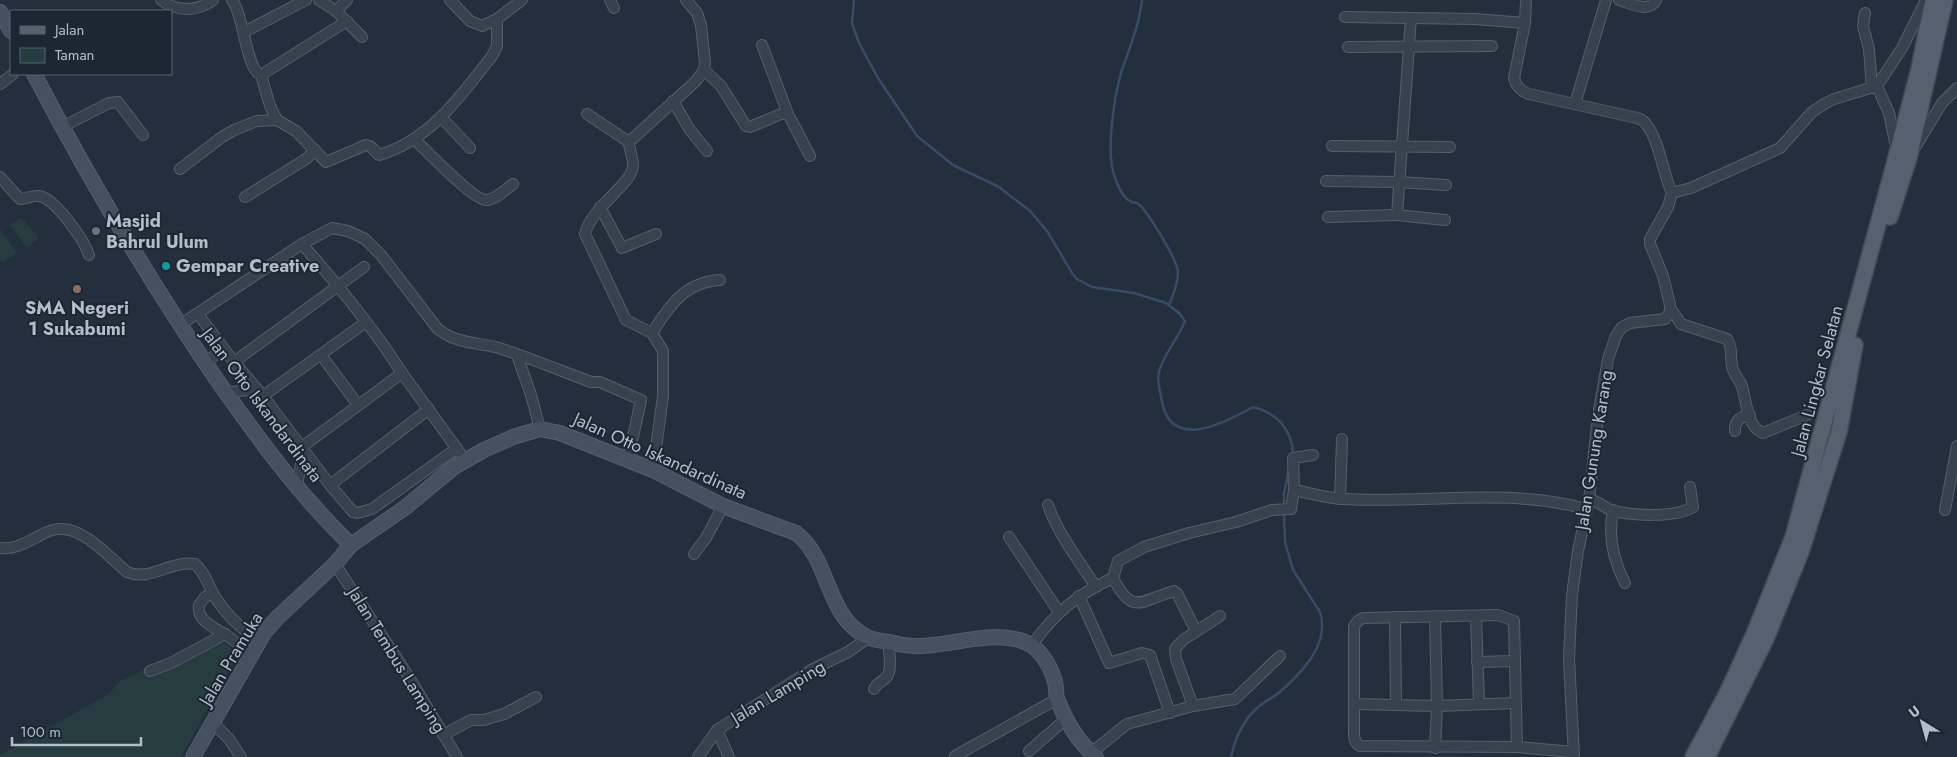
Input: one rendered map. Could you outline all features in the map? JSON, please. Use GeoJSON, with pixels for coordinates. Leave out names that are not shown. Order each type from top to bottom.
{"type":"FeatureCollection","features":[{"type":"Feature","properties":{"kind":"main road","name":"Jalan Lingkar Selatan"},"geometry":{"type":"LineString","coordinates":[[1903,155],[1933,0]]}},
{"type":"Feature","properties":{"kind":"main road","name":"Jalan Lingkar Selatan"},"geometry":{"type":"LineString","coordinates":[[1708,757],[1760,636],[1801,552],[1839,432],[1859,329],[1945,0]]}},
{"type":"Feature","properties":{"kind":"main road"},"geometry":{"type":"LineString","coordinates":[[1,17],[10,30]]}},
{"type":"Feature","properties":{"kind":"main road","name":"Jalan Otto Iskandardinata"},"geometry":{"type":"LineString","coordinates":[[35,75],[62,128],[180,326],[256,434],[297,485],[351,544],[406,507],[436,481],[465,461],[513,437],[540,429],[560,433],[653,470],[723,506],[788,529],[803,538],[816,558],[840,612],[854,629],[868,638],[919,646],[1006,638],[1031,646]]}},
{"type":"Feature","properties":{"kind":"main road","name":"Jalan Pramuka"},"geometry":{"type":"LineString","coordinates":[[193,757],[260,641],[277,618],[335,564],[351,544]]}},
{"type":"Feature","properties":{"kind":"main road","name":"Jalan Lingkar Selatan"},"geometry":{"type":"LineString","coordinates":[[1693,757],[1760,636]]}},
{"type":"Feature","properties":{"kind":"main road"},"geometry":{"type":"LineString","coordinates":[[1031,646],[1042,656],[1051,672],[1055,682],[1057,699],[1066,719],[1084,746],[1094,755]]}},
{"type":"Feature","properties":{"kind":"street"},"geometry":{"type":"LineString","coordinates":[[161,0],[174,7],[196,9],[213,0]]}},
{"type":"Feature","properties":{"kind":"street"},"geometry":{"type":"LineString","coordinates":[[232,0],[239,11],[254,69],[257,74],[261,75],[270,106],[277,120]]}},
{"type":"Feature","properties":{"kind":"street"},"geometry":{"type":"LineString","coordinates":[[244,32],[306,0]]}},
{"type":"Feature","properties":{"kind":"street"},"geometry":{"type":"LineString","coordinates":[[319,0],[336,11],[362,37]]}},
{"type":"Feature","properties":{"kind":"street"},"geometry":{"type":"LineString","coordinates":[[336,11],[347,0]]}},
{"type":"Feature","properties":{"kind":"street"},"geometry":{"type":"LineString","coordinates":[[450,0],[464,16],[477,25],[489,24],[497,20],[522,0]]}},
{"type":"Feature","properties":{"kind":"street"},"geometry":{"type":"LineString","coordinates":[[629,142],[696,81],[704,70],[705,62],[701,25],[697,13],[686,0]]}},
{"type":"Feature","properties":{"kind":"street"},"geometry":{"type":"LineString","coordinates":[[1526,0],[1526,23],[1514,78],[1518,87],[1529,94],[1637,118],[1646,122],[1652,133],[1665,179],[1672,193],[1668,207],[1650,239],[1650,244],[1663,276],[1671,309],[1680,324],[1727,339],[1730,346],[1732,366],[1742,387],[1756,429],[1764,433],[1808,415]]}},
{"type":"Feature","properties":{"kind":"street"},"geometry":{"type":"LineString","coordinates":[[1575,104],[1606,0]]}},
{"type":"Feature","properties":{"kind":"street"},"geometry":{"type":"LineString","coordinates":[[1619,0],[1646,8],[1652,6],[1656,0]]}},
{"type":"Feature","properties":{"kind":"street"},"geometry":{"type":"LineString","coordinates":[[1672,193],[1691,188],[1780,148],[1812,112],[1826,103],[1875,87],[1902,48],[1926,0]]}},
{"type":"Feature","properties":{"kind":"street"},"geometry":{"type":"LineString","coordinates":[[1865,12],[1863,26],[1875,87],[1889,113],[1903,155]]}},
{"type":"Feature","properties":{"kind":"street"},"geometry":{"type":"LineString","coordinates":[[1345,16],[1475,19],[1526,23]]}},
{"type":"Feature","properties":{"kind":"street"},"geometry":{"type":"LineString","coordinates":[[1397,215],[1411,18]]}},
{"type":"Feature","properties":{"kind":"street"},"geometry":{"type":"LineString","coordinates":[[180,169],[234,130],[257,121],[277,120],[296,131],[326,162],[366,145],[380,155],[414,140],[441,118],[492,56],[497,46],[499,33],[497,20]]}},
{"type":"Feature","properties":{"kind":"street"},"geometry":{"type":"LineString","coordinates":[[261,75],[346,21]]}},
{"type":"Feature","properties":{"kind":"street"},"geometry":{"type":"LineString","coordinates":[[762,45],[788,114],[810,156]]}},
{"type":"Feature","properties":{"kind":"street"},"geometry":{"type":"LineString","coordinates":[[1348,47],[1492,46]]}},
{"type":"Feature","properties":{"kind":"street"},"geometry":{"type":"LineString","coordinates":[[704,70],[720,86],[748,127],[781,114],[788,114]]}},
{"type":"Feature","properties":{"kind":"street"},"geometry":{"type":"LineString","coordinates":[[0,84],[12,75]]}},
{"type":"Feature","properties":{"kind":"street"},"geometry":{"type":"LineString","coordinates":[[1903,155],[1949,95],[1957,88]]}},
{"type":"Feature","properties":{"kind":"street"},"geometry":{"type":"LineString","coordinates":[[673,101],[690,130],[707,150]]}},
{"type":"Feature","properties":{"kind":"street"},"geometry":{"type":"LineString","coordinates":[[62,128],[109,103],[118,102],[127,111],[143,135]]}},
{"type":"Feature","properties":{"kind":"street"},"geometry":{"type":"LineString","coordinates":[[587,114],[629,142],[633,165],[631,173],[600,207],[587,225],[586,237],[626,320],[652,333],[661,346],[664,356],[663,396],[653,470]]}},
{"type":"Feature","properties":{"kind":"street"},"geometry":{"type":"LineString","coordinates":[[441,118],[470,148]]}},
{"type":"Feature","properties":{"kind":"street"},"geometry":{"type":"LineString","coordinates":[[414,140],[469,192],[482,199],[492,199],[513,184]]}},
{"type":"Feature","properties":{"kind":"street"},"geometry":{"type":"LineString","coordinates":[[1332,146],[1450,147]]}},
{"type":"Feature","properties":{"kind":"street"},"geometry":{"type":"LineString","coordinates":[[245,197],[306,159],[315,150]]}},
{"type":"Feature","properties":{"kind":"street"},"geometry":{"type":"LineString","coordinates":[[0,177],[20,199],[38,196],[52,202],[83,242],[89,255]]}},
{"type":"Feature","properties":{"kind":"street"},"geometry":{"type":"LineString","coordinates":[[1326,182],[1399,182],[1446,185]]}},
{"type":"Feature","properties":{"kind":"street"},"geometry":{"type":"LineString","coordinates":[[600,207],[622,248],[656,234]]}},
{"type":"Feature","properties":{"kind":"street"},"geometry":{"type":"LineString","coordinates":[[1328,217],[1397,215],[1445,220]]}},
{"type":"Feature","properties":{"kind":"street"},"geometry":{"type":"LineString","coordinates":[[180,326],[302,244],[332,228],[342,229],[358,234],[373,245],[444,335],[455,340],[497,348],[591,382],[600,382],[642,400],[628,460]]}},
{"type":"Feature","properties":{"kind":"street"},"geometry":{"type":"LineString","coordinates":[[302,244],[338,285],[388,351],[465,461]]}},
{"type":"Feature","properties":{"kind":"street"},"geometry":{"type":"LineString","coordinates":[[234,362],[364,267]]}},
{"type":"Feature","properties":{"kind":"street"},"geometry":{"type":"LineString","coordinates":[[652,333],[677,299],[702,282],[720,280]]}},
{"type":"Feature","properties":{"kind":"street","name":"Jalan Gunung Karang"},"geometry":{"type":"LineString","coordinates":[[1574,755],[1569,658],[1572,595],[1578,551],[1588,504],[1598,416],[1608,359],[1618,330],[1626,324],[1665,318],[1669,315],[1671,309]]}},
{"type":"Feature","properties":{"kind":"street"},"geometry":{"type":"LineString","coordinates":[[198,314],[353,512],[366,511],[457,448]]}},
{"type":"Feature","properties":{"kind":"street"},"geometry":{"type":"LineString","coordinates":[[263,396],[366,322]]}},
{"type":"Feature","properties":{"kind":"street"},"geometry":{"type":"LineString","coordinates":[[205,363],[224,349]]}},
{"type":"Feature","properties":{"kind":"street"},"geometry":{"type":"LineString","coordinates":[[321,355],[358,405]]}},
{"type":"Feature","properties":{"kind":"street"},"geometry":{"type":"LineString","coordinates":[[517,355],[540,429]]}},
{"type":"Feature","properties":{"kind":"street"},"geometry":{"type":"LineString","coordinates":[[302,447],[402,372]]}},
{"type":"Feature","properties":{"kind":"street"},"geometry":{"type":"LineString","coordinates":[[226,393],[246,390],[263,396]]}},
{"type":"Feature","properties":{"kind":"street"},"geometry":{"type":"LineString","coordinates":[[330,485],[429,409]]}},
{"type":"Feature","properties":{"kind":"street"},"geometry":{"type":"LineString","coordinates":[[1735,430],[1737,421],[1750,415]]}},
{"type":"Feature","properties":{"kind":"street"},"geometry":{"type":"LineString","coordinates":[[1340,499],[1342,439]]}},
{"type":"Feature","properties":{"kind":"street"},"geometry":{"type":"LineString","coordinates":[[1945,510],[1957,446]]}},
{"type":"Feature","properties":{"kind":"street"},"geometry":{"type":"LineString","coordinates":[[297,485],[302,459],[302,447]]}},
{"type":"Feature","properties":{"kind":"street"},"geometry":{"type":"LineString","coordinates":[[1196,631],[1177,592],[1174,591],[1145,601],[1129,602],[1121,593],[1113,578],[1115,567],[1120,559],[1144,547],[1189,533],[1236,522],[1272,510],[1288,510],[1293,506],[1292,458],[1313,455]]}},
{"type":"Feature","properties":{"kind":"street"},"geometry":{"type":"LineString","coordinates":[[1294,490],[1340,499],[1457,497],[1588,504],[1595,500],[1613,510],[1642,515],[1691,509],[1694,504],[1690,487]]}},
{"type":"Feature","properties":{"kind":"street"},"geometry":{"type":"LineString","coordinates":[[1048,505],[1070,548],[1096,587]]}},
{"type":"Feature","properties":{"kind":"street"},"geometry":{"type":"LineString","coordinates":[[694,554],[706,538],[723,506]]}},
{"type":"Feature","properties":{"kind":"street"},"geometry":{"type":"LineString","coordinates":[[1613,510],[1610,532],[1619,571],[1626,582]]}},
{"type":"Feature","properties":{"kind":"street"},"geometry":{"type":"LineString","coordinates":[[0,548],[10,549],[62,528],[70,530],[99,547],[131,574],[144,576],[179,566],[195,564],[212,593],[233,620],[260,641]]}},
{"type":"Feature","properties":{"kind":"street"},"geometry":{"type":"LineString","coordinates":[[1009,537],[1058,612]]}},
{"type":"Feature","properties":{"kind":"street","name":"Jalan Tembus Lamping"},"geometry":{"type":"LineString","coordinates":[[335,564],[409,677],[457,757]]}},
{"type":"Feature","properties":{"kind":"street"},"geometry":{"type":"LineString","coordinates":[[1031,646],[1058,612],[1079,596],[1113,578]]}},
{"type":"Feature","properties":{"kind":"street"},"geometry":{"type":"LineString","coordinates":[[212,593],[205,597],[198,605],[199,612],[208,624],[225,634],[252,655]]}},
{"type":"Feature","properties":{"kind":"street"},"geometry":{"type":"LineString","coordinates":[[1079,596],[1109,663],[1142,652],[1150,655],[1170,713]]}},
{"type":"Feature","properties":{"kind":"street"},"geometry":{"type":"LineString","coordinates":[[1516,747],[1514,621],[1498,615],[1363,618],[1358,620],[1354,626],[1355,740],[1360,746],[1436,748],[1516,747],[1574,755]]}},
{"type":"Feature","properties":{"kind":"street"},"geometry":{"type":"LineString","coordinates":[[1193,706],[1174,653],[1175,649],[1179,642],[1220,616]]}},
{"type":"Feature","properties":{"kind":"street"},"geometry":{"type":"LineString","coordinates":[[1435,616],[1436,748]]}},
{"type":"Feature","properties":{"kind":"street"},"geometry":{"type":"LineString","coordinates":[[1476,616],[1479,703]]}},
{"type":"Feature","properties":{"kind":"street"},"geometry":{"type":"LineString","coordinates":[[1395,617],[1396,704]]}},
{"type":"Feature","properties":{"kind":"street"},"geometry":{"type":"LineString","coordinates":[[150,671],[172,663],[225,634]]}},
{"type":"Feature","properties":{"kind":"street","name":"Jalan Lamping"},"geometry":{"type":"LineString","coordinates":[[698,757],[717,730],[811,670],[848,652],[868,638]]}},
{"type":"Feature","properties":{"kind":"street"},"geometry":{"type":"LineString","coordinates":[[874,689],[877,684],[886,678],[889,672],[888,642]]}},
{"type":"Feature","properties":{"kind":"street"},"geometry":{"type":"LineString","coordinates":[[1094,755],[1127,724],[1193,706],[1235,699],[1280,656]]}},
{"type":"Feature","properties":{"kind":"street"},"geometry":{"type":"LineString","coordinates":[[1477,662],[1515,661]]}},
{"type":"Feature","properties":{"kind":"street"},"geometry":{"type":"LineString","coordinates":[[443,735],[472,720],[484,720],[504,714],[536,697]]}},
{"type":"Feature","properties":{"kind":"street"},"geometry":{"type":"LineString","coordinates":[[955,756],[1057,699]]}},
{"type":"Feature","properties":{"kind":"street"},"geometry":{"type":"LineString","coordinates":[[1355,704],[1437,706],[1516,702]]}},
{"type":"Feature","properties":{"kind":"street"},"geometry":{"type":"LineString","coordinates":[[1029,751],[1066,719]]}},
{"type":"Feature","properties":{"kind":"street"},"geometry":{"type":"LineString","coordinates":[[213,723],[229,739],[241,757]]}},
{"type":"Feature","properties":{"kind":"street"},"geometry":{"type":"LineString","coordinates":[[717,730],[729,757]]}},
{"type":"Feature","properties":{"kind":"green space"},"geometry":{"type":"Polygon","coordinates":[[[21,217],[39,238],[27,248],[10,225],[21,217]]]}},
{"type":"Feature","properties":{"kind":"green space"},"geometry":{"type":"Polygon","coordinates":[[[0,229],[17,253],[2,263],[0,260],[0,229]]]}},
{"type":"Feature","properties":{"kind":"green space"},"geometry":{"type":"Polygon","coordinates":[[[213,635],[238,654],[181,757],[0,757],[0,755],[109,694],[120,681],[213,635]]]}},
{"type":"Feature","properties":{"kind":"waterway"},"geometry":{"type":"LineString","coordinates":[[854,0],[852,23],[859,43],[878,78],[917,136],[953,165],[999,187],[1030,211],[1047,231],[1077,279],[1092,287],[1134,293],[1166,303],[1179,313],[1185,321],[1161,365],[1158,376],[1162,402],[1168,417],[1177,426],[1188,430],[1201,429],[1229,420],[1253,407],[1269,413],[1282,423],[1290,437],[1293,455]]}},
{"type":"Feature","properties":{"kind":"waterway"},"geometry":{"type":"LineString","coordinates":[[1142,0],[1141,10],[1121,73],[1116,96],[1111,139],[1112,165],[1115,179],[1122,193],[1131,202],[1137,203],[1142,207],[1167,246],[1176,266],[1178,272],[1177,280],[1169,305]]}},
{"type":"Feature","properties":{"kind":"waterway"},"geometry":{"type":"LineString","coordinates":[[1284,506],[1284,493],[1289,470]]}},
{"type":"Feature","properties":{"kind":"waterway"},"geometry":{"type":"LineString","coordinates":[[1231,757],[1237,737],[1247,719],[1259,707],[1281,691],[1306,666],[1318,646],[1321,635],[1320,612],[1293,570],[1285,542],[1284,512]]}},
{"type":"Feature","properties":{"kind":"place","name":"Masjid Bahrul Ulum"},"geometry":{"type":"Point","coordinates":[96,231]}},
{"type":"Feature","properties":{"kind":"place","name":"Gempar Creative"},"geometry":{"type":"Point","coordinates":[166,266]}},
{"type":"Feature","properties":{"kind":"place","name":"SMA Negeri 1 Sukabumi"},"geometry":{"type":"Point","coordinates":[77,289]}}]}
